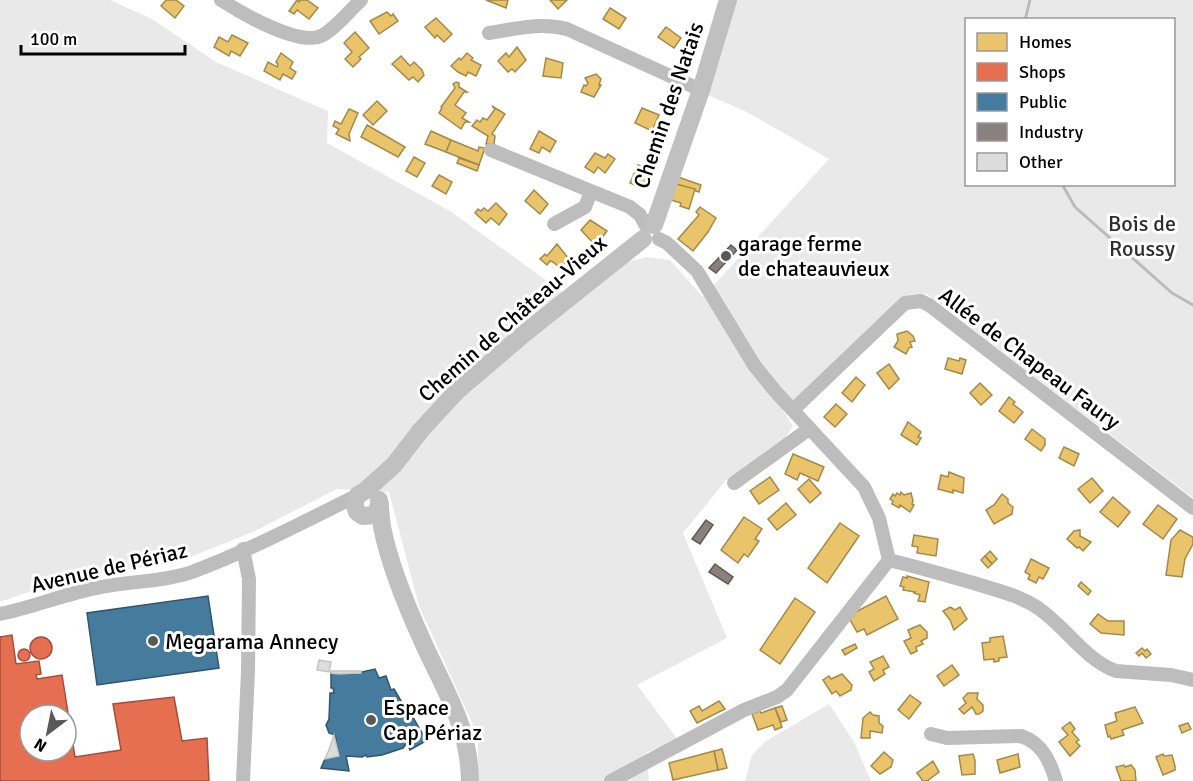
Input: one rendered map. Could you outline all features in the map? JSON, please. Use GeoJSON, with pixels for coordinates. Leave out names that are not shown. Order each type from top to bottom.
{"type":"FeatureCollection","features":[{"type":"Feature","properties":{"kind":"street"},"geometry":{"type":"LineString","coordinates":[[221,0],[261,23],[306,39],[322,36],[361,0]]}},
{"type":"Feature","properties":{"kind":"street","name":"Chemin des Natais"},"geometry":{"type":"LineString","coordinates":[[651,232],[728,0]]}},
{"type":"Feature","properties":{"kind":"street"},"geometry":{"type":"LineString","coordinates":[[489,33],[534,25],[556,26],[700,90]]}},
{"type":"Feature","properties":{"kind":"street"},"geometry":{"type":"LineString","coordinates":[[491,150],[634,209],[644,212],[660,206]]}},
{"type":"Feature","properties":{"kind":"street"},"geometry":{"type":"LineString","coordinates":[[554,224],[585,207],[591,192]]}},
{"type":"Feature","properties":{"kind":"street"},"geometry":{"type":"LineString","coordinates":[[634,209],[651,232],[667,243],[697,271],[754,365],[809,429],[864,487],[879,518],[889,560]]}},
{"type":"Feature","properties":{"kind":"street","name":"Chemin de Château-Vieux"},"geometry":{"type":"LineString","coordinates":[[367,503],[421,430],[457,391],[651,232]]}},
{"type":"Feature","properties":{"kind":"street","name":"Allée de Chapeau Faury"},"geometry":{"type":"LineString","coordinates":[[793,410],[905,303],[921,301],[1193,508]]}},
{"type":"Feature","properties":{"kind":"street"},"geometry":{"type":"LineString","coordinates":[[734,483],[809,429]]}},
{"type":"Feature","properties":{"kind":"street"},"geometry":{"type":"LineString","coordinates":[[367,503],[387,548],[421,638],[460,720],[466,743],[470,781]]}},
{"type":"Feature","properties":{"kind":"street","name":"Avenue de Périaz"},"geometry":{"type":"LineString","coordinates":[[0,614],[86,590],[161,579],[190,572],[324,511],[367,503]]}},
{"type":"Feature","properties":{"kind":"street"},"geometry":{"type":"LineString","coordinates":[[243,549],[249,579],[243,781]]}},
{"type":"Feature","properties":{"kind":"street"},"geometry":{"type":"LineString","coordinates":[[889,560],[996,590],[1028,602],[1053,620],[1098,663],[1108,668],[1116,671],[1171,675],[1193,680]]}},
{"type":"Feature","properties":{"kind":"street"},"geometry":{"type":"LineString","coordinates":[[611,781],[744,710],[777,697],[788,690],[889,560]]}},
{"type":"Feature","properties":{"kind":"street"},"geometry":{"type":"LineString","coordinates":[[931,734],[946,738],[1021,736],[1035,743],[1047,757],[1056,781]]}},
{"type":"Feature","properties":{"kind":"green space","name":"Bois de Roussy"},"geometry":{"type":"Polygon","coordinates":[[[0,0],[110,0],[152,19],[216,62],[328,111],[327,143],[450,211],[575,301],[630,261],[648,257],[670,260],[703,297],[829,159],[745,111],[703,93],[734,0],[1193,0],[1193,498],[927,294],[909,295],[897,301],[783,411],[793,426],[783,441],[726,480],[683,533],[727,638],[637,685],[678,740],[646,753],[649,781],[478,781],[478,736],[419,606],[389,492],[337,489],[253,532],[178,562],[65,579],[0,602],[0,0]]]}},
{"type":"Feature","properties":{"kind":"green space"},"geometry":{"type":"Polygon","coordinates":[[[829,704],[854,742],[871,781],[745,781],[752,755],[766,741],[829,704]]]}},
{"type":"Feature","properties":{"kind":"building: Homes"},"geometry":{"type":"Polygon","coordinates":[[[166,0],[176,0],[184,6],[175,18],[161,6],[166,0]]]}},
{"type":"Feature","properties":{"kind":"building: Homes"},"geometry":{"type":"Polygon","coordinates":[[[297,0],[299,2],[307,0],[318,8],[309,19],[297,10],[294,14],[289,11],[297,0]]]}},
{"type":"Feature","properties":{"kind":"building: Homes"},"geometry":{"type":"Polygon","coordinates":[[[486,0],[508,0],[506,8],[486,0]]]}},
{"type":"Feature","properties":{"kind":"building: Homes"},"geometry":{"type":"Polygon","coordinates":[[[550,0],[567,0],[558,9],[550,0]]]}},
{"type":"Feature","properties":{"kind":"building: Homes"},"geometry":{"type":"Polygon","coordinates":[[[610,8],[626,18],[619,29],[603,19],[610,8]]]}},
{"type":"Feature","properties":{"kind":"building: Homes"},"geometry":{"type":"Polygon","coordinates":[[[387,12],[391,16],[393,14],[398,21],[379,34],[370,21],[387,12]]]}},
{"type":"Feature","properties":{"kind":"building: Homes"},"geometry":{"type":"Polygon","coordinates":[[[436,18],[452,34],[444,42],[437,35],[435,38],[425,27],[436,18]]]}},
{"type":"Feature","properties":{"kind":"building: Homes"},"geometry":{"type":"Polygon","coordinates":[[[666,27],[681,38],[674,48],[658,37],[666,27]]]}},
{"type":"Feature","properties":{"kind":"building: Homes"},"geometry":{"type":"Polygon","coordinates":[[[355,32],[369,48],[359,57],[361,59],[353,67],[345,59],[352,52],[344,43],[355,32]]]}},
{"type":"Feature","properties":{"kind":"building: Homes"},"geometry":{"type":"Polygon","coordinates":[[[232,35],[248,43],[240,56],[231,51],[229,56],[214,47],[219,37],[228,42],[232,35]]]}},
{"type":"Feature","properties":{"kind":"building: Homes"},"geometry":{"type":"Polygon","coordinates":[[[517,47],[526,60],[515,72],[512,69],[508,72],[498,61],[506,53],[509,57],[517,47]]]}},
{"type":"Feature","properties":{"kind":"building: Homes"},"geometry":{"type":"Polygon","coordinates":[[[281,53],[293,62],[290,68],[296,72],[292,79],[283,74],[280,80],[264,71],[268,62],[277,67],[276,62],[281,53]]]}},
{"type":"Feature","properties":{"kind":"building: Homes"},"geometry":{"type":"Polygon","coordinates":[[[467,53],[473,58],[471,60],[481,65],[476,76],[468,72],[466,76],[451,66],[467,53]]]}},
{"type":"Feature","properties":{"kind":"building: Homes"},"geometry":{"type":"Polygon","coordinates":[[[401,56],[410,66],[414,62],[422,70],[424,75],[418,82],[413,77],[409,80],[392,64],[401,56]]]}},
{"type":"Feature","properties":{"kind":"building: Homes"},"geometry":{"type":"Polygon","coordinates":[[[546,58],[563,63],[561,78],[543,76],[546,58]]]}},
{"type":"Feature","properties":{"kind":"building: Homes"},"geometry":{"type":"Polygon","coordinates":[[[596,74],[601,79],[599,85],[601,85],[594,97],[581,92],[584,85],[588,83],[585,78],[596,74]]]}},
{"type":"Feature","properties":{"kind":"building: Homes"},"geometry":{"type":"Polygon","coordinates":[[[456,82],[467,92],[464,92],[455,105],[466,113],[462,118],[469,122],[465,122],[461,129],[439,113],[455,88],[453,84],[456,82]]]}},
{"type":"Feature","properties":{"kind":"building: Homes"},"geometry":{"type":"Polygon","coordinates":[[[377,101],[387,111],[373,125],[363,115],[377,101]]]}},
{"type":"Feature","properties":{"kind":"building: Homes"},"geometry":{"type":"Polygon","coordinates":[[[492,106],[505,114],[492,134],[495,136],[494,144],[486,144],[488,136],[472,126],[477,120],[480,122],[483,118],[487,120],[495,109],[492,106]]]}},
{"type":"Feature","properties":{"kind":"building: Homes"},"geometry":{"type":"Polygon","coordinates":[[[642,108],[659,115],[652,131],[635,123],[642,108]]]}},
{"type":"Feature","properties":{"kind":"building: Homes"},"geometry":{"type":"Polygon","coordinates":[[[349,109],[358,113],[349,134],[350,141],[336,134],[339,129],[333,126],[335,121],[341,124],[349,109]]]}},
{"type":"Feature","properties":{"kind":"building: Homes"},"geometry":{"type":"Polygon","coordinates":[[[367,125],[405,147],[398,157],[361,137],[367,125]]]}},
{"type":"Feature","properties":{"kind":"building: Homes"},"geometry":{"type":"Polygon","coordinates":[[[431,131],[451,140],[446,152],[425,144],[431,131]]]}},
{"type":"Feature","properties":{"kind":"building: Homes"},"geometry":{"type":"Polygon","coordinates":[[[539,131],[556,141],[550,152],[542,147],[539,153],[530,149],[539,131]]]}},
{"type":"Feature","properties":{"kind":"building: Homes"},"geometry":{"type":"Polygon","coordinates":[[[451,140],[478,151],[479,147],[485,148],[479,165],[446,152],[451,140]]]}},
{"type":"Feature","properties":{"kind":"building: Homes"},"geometry":{"type":"Polygon","coordinates":[[[595,153],[605,158],[608,154],[615,159],[605,173],[598,167],[594,173],[585,167],[595,153]]]}},
{"type":"Feature","properties":{"kind":"building: Homes"},"geometry":{"type":"Polygon","coordinates":[[[414,157],[425,163],[417,177],[406,171],[414,157]]]}},
{"type":"Feature","properties":{"kind":"building: Homes"},"geometry":{"type":"Polygon","coordinates":[[[459,158],[479,165],[477,171],[457,163],[459,158]]]}},
{"type":"Feature","properties":{"kind":"building: Homes"},"geometry":{"type":"Polygon","coordinates":[[[638,165],[651,170],[643,189],[630,183],[638,165]]]}},
{"type":"Feature","properties":{"kind":"building: Homes"},"geometry":{"type":"Polygon","coordinates":[[[439,175],[452,182],[446,194],[432,186],[439,175]]]}},
{"type":"Feature","properties":{"kind":"building: Homes"},"geometry":{"type":"Polygon","coordinates":[[[678,177],[701,185],[699,192],[676,184],[678,177]]]}},
{"type":"Feature","properties":{"kind":"building: Homes"},"geometry":{"type":"Polygon","coordinates":[[[676,184],[695,189],[689,209],[671,200],[676,184]]]}},
{"type":"Feature","properties":{"kind":"building: Homes"},"geometry":{"type":"Polygon","coordinates":[[[534,190],[548,204],[540,214],[525,201],[534,190]]]}},
{"type":"Feature","properties":{"kind":"building: Homes"},"geometry":{"type":"Polygon","coordinates":[[[496,203],[507,214],[499,225],[491,218],[486,223],[475,213],[478,209],[481,211],[484,208],[488,211],[496,203]]]}},
{"type":"Feature","properties":{"kind":"building: Homes"},"geometry":{"type":"Polygon","coordinates":[[[700,207],[716,218],[693,251],[678,239],[699,215],[696,212],[700,207]]]}},
{"type":"Feature","properties":{"kind":"building: Homes"},"geometry":{"type":"Polygon","coordinates":[[[590,220],[607,231],[596,246],[581,230],[590,220]]]}},
{"type":"Feature","properties":{"kind":"building: Homes"},"geometry":{"type":"Polygon","coordinates":[[[557,244],[569,259],[560,268],[550,261],[547,265],[540,259],[545,254],[547,256],[557,244]]]}},
{"type":"Feature","properties":{"kind":"building: Homes"},"geometry":{"type":"Polygon","coordinates":[[[907,331],[915,341],[910,342],[912,347],[906,354],[894,347],[898,341],[897,334],[907,331]]]}},
{"type":"Feature","properties":{"kind":"building: Homes"},"geometry":{"type":"Polygon","coordinates":[[[948,358],[966,360],[962,374],[945,369],[948,358]]]}},
{"type":"Feature","properties":{"kind":"building: Homes"},"geometry":{"type":"Polygon","coordinates":[[[889,364],[899,379],[889,389],[877,373],[889,364]]]}},
{"type":"Feature","properties":{"kind":"building: Homes"},"geometry":{"type":"Polygon","coordinates":[[[856,377],[865,385],[852,402],[842,393],[856,377]]]}},
{"type":"Feature","properties":{"kind":"building: Homes"},"geometry":{"type":"Polygon","coordinates":[[[980,383],[992,395],[981,405],[970,393],[980,383]]]}},
{"type":"Feature","properties":{"kind":"building: Homes"},"geometry":{"type":"Polygon","coordinates":[[[1009,397],[1015,402],[1013,404],[1023,412],[1014,423],[999,411],[1009,397]]]}},
{"type":"Feature","properties":{"kind":"building: Homes"},"geometry":{"type":"Polygon","coordinates":[[[836,404],[847,414],[835,427],[824,417],[836,404]]]}},
{"type":"Feature","properties":{"kind":"building: Homes"},"geometry":{"type":"Polygon","coordinates":[[[908,422],[921,432],[917,445],[901,435],[908,422]]]}},
{"type":"Feature","properties":{"kind":"building: Homes"},"geometry":{"type":"Polygon","coordinates":[[[1032,429],[1045,439],[1045,445],[1041,451],[1025,439],[1032,429]]]}},
{"type":"Feature","properties":{"kind":"building: Homes"},"geometry":{"type":"Polygon","coordinates":[[[1064,447],[1079,454],[1074,466],[1059,458],[1064,447]]]}},
{"type":"Feature","properties":{"kind":"building: Homes"},"geometry":{"type":"Polygon","coordinates":[[[793,454],[824,467],[818,481],[800,473],[797,480],[785,474],[793,454]]]}},
{"type":"Feature","properties":{"kind":"building: Homes"},"geometry":{"type":"Polygon","coordinates":[[[949,472],[964,478],[963,493],[938,489],[941,475],[948,477],[949,472]]]}},
{"type":"Feature","properties":{"kind":"building: Homes"},"geometry":{"type":"Polygon","coordinates":[[[770,477],[779,490],[759,504],[750,491],[770,477]]]}},
{"type":"Feature","properties":{"kind":"building: Homes"},"geometry":{"type":"Polygon","coordinates":[[[1092,478],[1103,491],[1090,503],[1078,489],[1092,478]]]}},
{"type":"Feature","properties":{"kind":"building: Homes"},"geometry":{"type":"Polygon","coordinates":[[[809,479],[821,493],[810,503],[798,489],[809,479]]]}},
{"type":"Feature","properties":{"kind":"building: Homes"},"geometry":{"type":"Polygon","coordinates":[[[901,492],[904,495],[911,493],[914,505],[910,512],[900,505],[899,508],[892,504],[893,501],[890,499],[893,494],[900,495],[901,492]]]}},
{"type":"Feature","properties":{"kind":"building: Homes"},"geometry":{"type":"Polygon","coordinates":[[[1002,494],[1013,507],[1012,514],[994,524],[986,510],[994,505],[1002,494]]]}},
{"type":"Feature","properties":{"kind":"building: Homes"},"geometry":{"type":"Polygon","coordinates":[[[1113,497],[1130,512],[1118,527],[1100,512],[1113,497]]]}},
{"type":"Feature","properties":{"kind":"building: Homes"},"geometry":{"type":"Polygon","coordinates":[[[786,503],[796,515],[777,530],[768,519],[786,503]]]}},
{"type":"Feature","properties":{"kind":"building: Homes"},"geometry":{"type":"Polygon","coordinates":[[[1158,505],[1177,519],[1163,539],[1143,524],[1158,505]]]}},
{"type":"Feature","properties":{"kind":"building: Homes"},"geometry":{"type":"Polygon","coordinates":[[[744,517],[762,529],[755,539],[759,541],[748,557],[744,554],[738,563],[721,550],[744,517]]]}},
{"type":"Feature","properties":{"kind":"building: Homes"},"geometry":{"type":"Polygon","coordinates":[[[840,523],[859,536],[827,583],[808,568],[840,523]]]}},
{"type":"Feature","properties":{"kind":"building: Homes"},"geometry":{"type":"Polygon","coordinates":[[[1080,530],[1080,536],[1091,542],[1083,551],[1067,539],[1074,531],[1080,530]]]}},
{"type":"Feature","properties":{"kind":"building: Homes"},"geometry":{"type":"Polygon","coordinates":[[[1180,530],[1193,537],[1193,544],[1185,559],[1182,577],[1166,575],[1171,540],[1180,530]]]}},
{"type":"Feature","properties":{"kind":"building: Homes"},"geometry":{"type":"Polygon","coordinates":[[[914,535],[938,539],[936,556],[917,553],[918,547],[912,546],[914,535]]]}},
{"type":"Feature","properties":{"kind":"building: Homes"},"geometry":{"type":"Polygon","coordinates":[[[990,551],[997,559],[992,564],[985,556],[990,551]]]}},
{"type":"Feature","properties":{"kind":"building: Homes"},"geometry":{"type":"Polygon","coordinates":[[[985,556],[992,564],[988,568],[981,560],[985,556]]]}},
{"type":"Feature","properties":{"kind":"building: Homes"},"geometry":{"type":"Polygon","coordinates":[[[1031,559],[1049,568],[1043,579],[1039,577],[1036,583],[1028,579],[1030,575],[1025,572],[1031,559]]]}},
{"type":"Feature","properties":{"kind":"building: Homes"},"geometry":{"type":"Polygon","coordinates":[[[907,576],[929,582],[925,602],[918,601],[920,595],[903,590],[904,587],[900,586],[903,577],[907,578],[907,576]]]}},
{"type":"Feature","properties":{"kind":"building: Homes"},"geometry":{"type":"Polygon","coordinates":[[[1081,582],[1091,591],[1088,595],[1078,586],[1081,582]]]}},
{"type":"Feature","properties":{"kind":"building: Homes"},"geometry":{"type":"Polygon","coordinates":[[[886,596],[898,619],[867,635],[864,629],[857,632],[848,616],[886,596]]]}},
{"type":"Feature","properties":{"kind":"building: Homes"},"geometry":{"type":"Polygon","coordinates":[[[795,598],[815,612],[780,664],[760,650],[795,598]]]}},
{"type":"Feature","properties":{"kind":"building: Homes"},"geometry":{"type":"Polygon","coordinates":[[[950,607],[955,610],[960,607],[967,619],[954,630],[943,611],[950,607]]]}},
{"type":"Feature","properties":{"kind":"building: Homes"},"geometry":{"type":"Polygon","coordinates":[[[1098,614],[1108,621],[1124,621],[1124,635],[1101,633],[1090,624],[1098,614]]]}},
{"type":"Feature","properties":{"kind":"building: Homes"},"geometry":{"type":"Polygon","coordinates":[[[920,625],[927,632],[927,638],[921,641],[923,644],[916,647],[917,651],[911,654],[904,641],[911,638],[908,630],[920,625]]]}},
{"type":"Feature","properties":{"kind":"building: Homes"},"geometry":{"type":"Polygon","coordinates":[[[1003,636],[1007,657],[999,658],[999,661],[994,662],[994,659],[984,660],[982,643],[990,642],[990,638],[1003,636]]]}},
{"type":"Feature","properties":{"kind":"building: Homes"},"geometry":{"type":"Polygon","coordinates":[[[855,644],[857,648],[845,655],[842,650],[855,644]]]}},
{"type":"Feature","properties":{"kind":"building: Homes"},"geometry":{"type":"Polygon","coordinates":[[[1142,648],[1145,651],[1147,649],[1151,654],[1146,658],[1142,653],[1139,656],[1136,653],[1142,648]]]}},
{"type":"Feature","properties":{"kind":"building: Homes"},"geometry":{"type":"Polygon","coordinates":[[[883,656],[889,667],[883,670],[885,674],[874,681],[869,672],[874,669],[870,662],[883,656]]]}},
{"type":"Feature","properties":{"kind":"building: Homes"},"geometry":{"type":"Polygon","coordinates":[[[952,665],[959,675],[944,686],[937,676],[952,665]]]}},
{"type":"Feature","properties":{"kind":"building: Homes"},"geometry":{"type":"Polygon","coordinates":[[[842,674],[852,685],[851,690],[840,696],[836,691],[832,694],[823,680],[829,676],[831,679],[842,674]]]}},
{"type":"Feature","properties":{"kind":"building: Homes"},"geometry":{"type":"Polygon","coordinates":[[[968,693],[978,693],[977,699],[983,705],[983,711],[979,714],[976,714],[972,707],[964,714],[959,709],[966,703],[963,698],[968,693]]]}},
{"type":"Feature","properties":{"kind":"building: Homes"},"geometry":{"type":"Polygon","coordinates":[[[910,695],[921,703],[909,719],[898,710],[910,695]]]}},
{"type":"Feature","properties":{"kind":"building: Homes"},"geometry":{"type":"Polygon","coordinates":[[[719,701],[725,709],[697,723],[690,711],[699,706],[702,711],[719,701]]]}},
{"type":"Feature","properties":{"kind":"building: Homes"},"geometry":{"type":"Polygon","coordinates":[[[782,706],[787,720],[781,722],[775,708],[782,706]]]}},
{"type":"Feature","properties":{"kind":"building: Homes"},"geometry":{"type":"Polygon","coordinates":[[[1135,707],[1143,723],[1122,730],[1124,735],[1111,739],[1110,736],[1108,737],[1105,725],[1117,721],[1115,713],[1135,707]]]}},
{"type":"Feature","properties":{"kind":"building: Homes"},"geometry":{"type":"Polygon","coordinates":[[[775,708],[782,727],[775,730],[773,725],[758,730],[752,714],[775,708]]]}},
{"type":"Feature","properties":{"kind":"building: Homes"},"geometry":{"type":"Polygon","coordinates":[[[870,712],[879,716],[879,723],[883,726],[882,733],[870,731],[870,738],[861,738],[863,718],[870,712]]]}},
{"type":"Feature","properties":{"kind":"building: Homes"},"geometry":{"type":"Polygon","coordinates":[[[1070,722],[1075,729],[1072,732],[1079,740],[1076,742],[1080,746],[1070,756],[1059,742],[1068,735],[1062,728],[1070,722]]]}},
{"type":"Feature","properties":{"kind":"building: Homes"},"geometry":{"type":"Polygon","coordinates":[[[1188,723],[1191,729],[1182,733],[1179,726],[1188,723]]]}},
{"type":"Feature","properties":{"kind":"building: Homes"},"geometry":{"type":"Polygon","coordinates":[[[722,749],[727,768],[718,770],[714,751],[722,749]]]}},
{"type":"Feature","properties":{"kind":"building: Homes"},"geometry":{"type":"Polygon","coordinates":[[[714,751],[718,770],[673,780],[669,763],[714,751]]]}},
{"type":"Feature","properties":{"kind":"building: Homes"},"geometry":{"type":"Polygon","coordinates":[[[884,752],[893,760],[891,767],[880,774],[871,766],[884,752]]]}},
{"type":"Feature","properties":{"kind":"building: Homes"},"geometry":{"type":"Polygon","coordinates":[[[973,754],[975,774],[962,775],[959,756],[973,754]]]}},
{"type":"Feature","properties":{"kind":"building: Homes"},"geometry":{"type":"Polygon","coordinates":[[[1018,754],[1020,767],[1000,773],[997,760],[1018,754]]]}},
{"type":"Feature","properties":{"kind":"building: Homes"},"geometry":{"type":"Polygon","coordinates":[[[1163,754],[1164,756],[1172,755],[1175,770],[1163,775],[1156,757],[1163,754]]]}},
{"type":"Feature","properties":{"kind":"building: Homes"},"geometry":{"type":"Polygon","coordinates":[[[933,761],[939,772],[927,781],[923,781],[917,773],[933,761]]]}},
{"type":"Feature","properties":{"kind":"building: Homes"},"geometry":{"type":"Polygon","coordinates":[[[1124,765],[1125,767],[1131,765],[1135,770],[1136,781],[1121,781],[1116,767],[1124,765]]]}},
{"type":"Feature","properties":{"kind":"building: Shops"},"geometry":{"type":"Polygon","coordinates":[[[12,635],[16,664],[39,661],[41,674],[36,675],[37,679],[62,675],[66,703],[18,703],[18,763],[78,763],[78,757],[121,750],[113,704],[174,697],[182,741],[207,738],[209,781],[0,781],[0,637],[12,635]]]}},
{"type":"Feature","properties":{"kind":"building: Shops"},"geometry":{"type":"Polygon","coordinates":[[[41,637],[49,640],[52,648],[49,656],[41,659],[33,656],[30,648],[33,640],[41,637]]]}},
{"type":"Feature","properties":{"kind":"building: Shops"},"geometry":{"type":"Polygon","coordinates":[[[26,649],[30,655],[26,661],[22,661],[18,653],[26,649]]]}},
{"type":"Feature","properties":{"kind":"building: Public","name":"Megarama Annecy"},"geometry":{"type":"Polygon","coordinates":[[[208,596],[219,668],[97,685],[87,613],[208,596]]]}},
{"type":"Feature","properties":{"kind":"building: Public","name":"Espace Cap Périaz"},"geometry":{"type":"Polygon","coordinates":[[[375,669],[379,678],[386,676],[391,690],[394,689],[407,711],[409,710],[419,728],[418,732],[421,731],[426,741],[410,750],[407,743],[403,748],[382,755],[346,756],[349,771],[321,768],[325,759],[339,756],[335,735],[329,733],[326,725],[329,719],[330,693],[334,693],[331,688],[331,673],[353,674],[375,669]]]}},
{"type":"Feature","properties":{"kind":"building: Industry","name":"garage ferme de chateauvieux"},"geometry":{"type":"Polygon","coordinates":[[[731,245],[737,250],[716,273],[709,268],[731,245]]]}},
{"type":"Feature","properties":{"kind":"building: Industry"},"geometry":{"type":"Polygon","coordinates":[[[706,520],[713,525],[700,544],[692,539],[706,520]]]}},
{"type":"Feature","properties":{"kind":"building: Industry"},"geometry":{"type":"Polygon","coordinates":[[[715,564],[733,577],[728,584],[709,572],[715,564]]]}},
{"type":"Feature","properties":{"kind":"building: Other"},"geometry":{"type":"Polygon","coordinates":[[[319,660],[331,662],[329,672],[317,670],[319,660]]]}},
{"type":"Feature","properties":{"kind":"building: Other"},"geometry":{"type":"Polygon","coordinates":[[[331,671],[361,671],[361,673],[339,674],[331,673],[331,671]]]}},
{"type":"Feature","properties":{"kind":"building: Other"},"geometry":{"type":"Polygon","coordinates":[[[334,735],[339,756],[325,759],[330,747],[334,735]]]}},
{"type":"Feature","properties":{"kind":"waterway"},"geometry":{"type":"LineString","coordinates":[[1026,18],[1030,0]]}},
{"type":"Feature","properties":{"kind":"waterway"},"geometry":{"type":"LineString","coordinates":[[1063,186],[1075,207],[1172,293],[1193,305]]}},
{"type":"Feature","properties":{"kind":"place","name":"garage ferme de chateauvieux"},"geometry":{"type":"Point","coordinates":[726,256]}},
{"type":"Feature","properties":{"kind":"place","name":"Megarama Annecy"},"geometry":{"type":"Point","coordinates":[153,641]}},
{"type":"Feature","properties":{"kind":"place","name":"Espace Cap Périaz"},"geometry":{"type":"Point","coordinates":[371,720]}}]}
